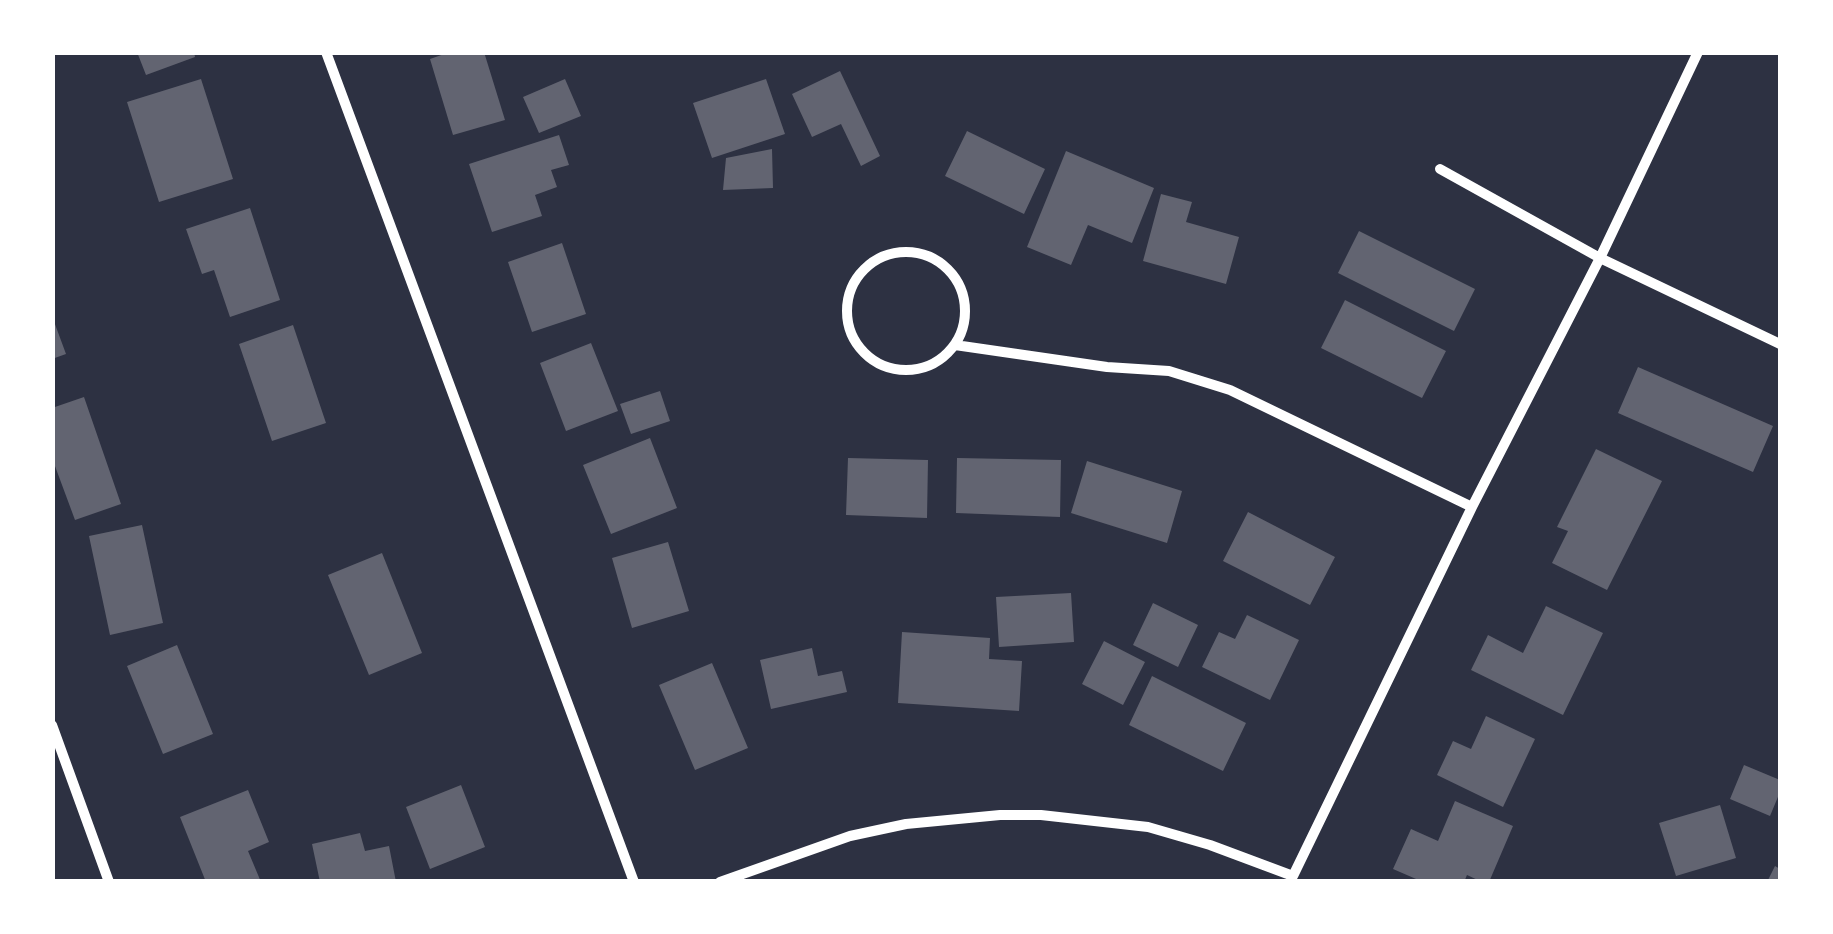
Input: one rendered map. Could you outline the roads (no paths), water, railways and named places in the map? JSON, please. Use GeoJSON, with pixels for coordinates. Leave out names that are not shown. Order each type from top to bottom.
{"type":"FeatureCollection","features":[{"type":"Feature","properties":{"kind":"street"},"geometry":{"type":"LineString","coordinates":[[326,52],[634,882]]}},
{"type":"Feature","properties":{"kind":"street"},"geometry":{"type":"LineString","coordinates":[[720,882],[850,836],[906,824],[1000,815],[1148,827],[1293,876],[1698,52]]}},
{"type":"Feature","properties":{"kind":"street"},"geometry":{"type":"LineString","coordinates":[[1440,169],[1600,258],[1780,344]]}},
{"type":"Feature","properties":{"kind":"street"},"geometry":{"type":"LineString","coordinates":[[890,253],[930,257],[948,268],[960,285],[966,305],[964,325],[955,344],[943,358],[926,367],[890,368],[872,360],[858,348],[846,312],[848,294],[857,277],[871,262],[890,253]]}},
{"type":"Feature","properties":{"kind":"street"},"geometry":{"type":"LineString","coordinates":[[955,344],[1169,371],[1215,385],[1472,507]]}},
{"type":"Feature","properties":{"kind":"street"},"geometry":{"type":"LineString","coordinates":[[52,725],[109,882]]}}]}
